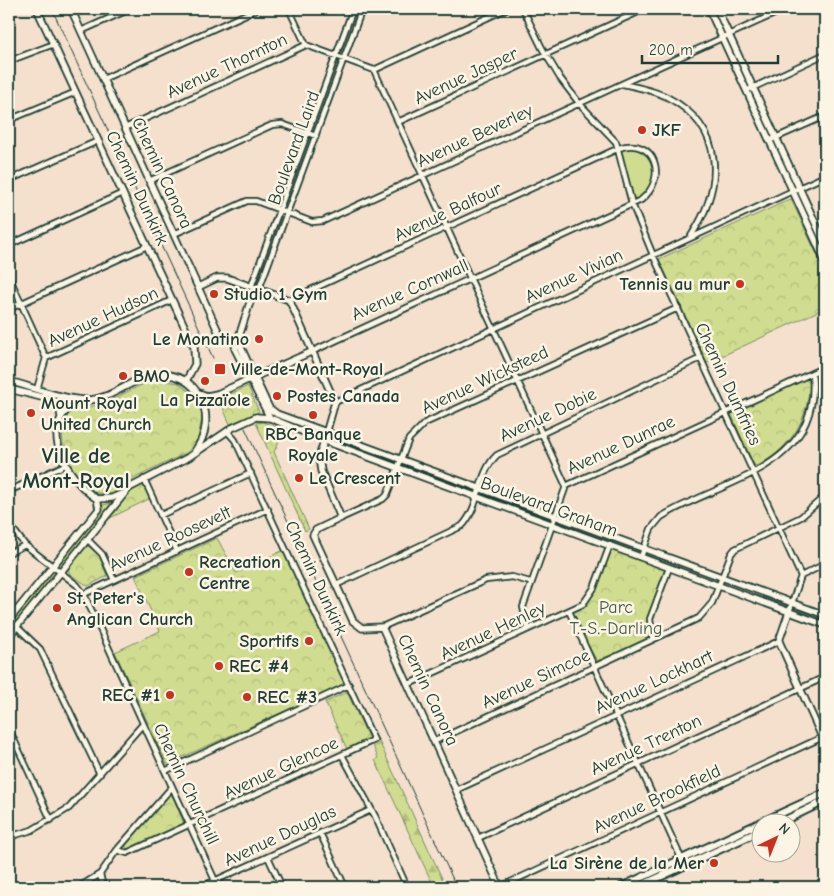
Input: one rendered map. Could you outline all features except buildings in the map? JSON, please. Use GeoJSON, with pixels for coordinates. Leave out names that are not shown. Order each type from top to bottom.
{"type":"FeatureCollection","features":[{"type":"Feature","properties":{"kind":"main road"},"geometry":{"type":"LineString","coordinates":[[638,887],[825,793]]}},
{"type":"Feature","properties":{"kind":"main road"},"geometry":{"type":"LineString","coordinates":[[798,814],[825,801]]}},
{"type":"Feature","properties":{"kind":"main road"},"geometry":{"type":"LineString","coordinates":[[622,887],[752,834]]}},
{"type":"Feature","properties":{"kind":"street","name":"Chemin Dunkirk"},"geometry":{"type":"LineString","coordinates":[[37,9],[196,355],[194,367],[186,381]]}},
{"type":"Feature","properties":{"kind":"street","name":"Chemin Canora"},"geometry":{"type":"LineString","coordinates":[[71,9],[221,334],[229,339],[237,340]]}},
{"type":"Feature","properties":{"kind":"street"},"geometry":{"type":"LineString","coordinates":[[81,31],[130,9]]}},
{"type":"Feature","properties":{"kind":"street"},"geometry":{"type":"LineString","coordinates":[[103,79],[257,9]]}},
{"type":"Feature","properties":{"kind":"street"},"geometry":{"type":"LineString","coordinates":[[289,9],[306,45]]}},
{"type":"Feature","properties":{"kind":"street","name":"Boulevard Laird"},"geometry":{"type":"LineString","coordinates":[[237,340],[252,296],[252,287],[354,9]]}},
{"type":"Feature","properties":{"kind":"street","name":"Boulevard Laird"},"geometry":{"type":"LineString","coordinates":[[252,296],[259,289],[362,9]]}},
{"type":"Feature","properties":{"kind":"street"},"geometry":{"type":"LineString","coordinates":[[506,9],[374,70],[566,486]]}},
{"type":"Feature","properties":{"kind":"street","name":"Chemin Dumfries"},"geometry":{"type":"LineString","coordinates":[[523,9],[545,55],[579,103],[612,137],[619,148],[632,204],[653,254],[801,576]]}},
{"type":"Feature","properties":{"kind":"street","name":"Avenue Jasper"},"geometry":{"type":"LineString","coordinates":[[398,122],[636,13],[640,9]]}},
{"type":"Feature","properties":{"kind":"street"},"geometry":{"type":"LineString","coordinates":[[709,9],[825,261]]}},
{"type":"Feature","properties":{"kind":"street"},"geometry":{"type":"LineString","coordinates":[[717,9],[825,244]]}},
{"type":"Feature","properties":{"kind":"street","name":"Avenue Beverley"},"geometry":{"type":"LineString","coordinates":[[174,234],[247,201],[256,201],[312,222],[319,222],[785,9]]}},
{"type":"Feature","properties":{"kind":"street"},"geometry":{"type":"LineString","coordinates":[[9,61],[54,44]]}},
{"type":"Feature","properties":{"kind":"street","name":"Avenue Thornton"},"geometry":{"type":"LineString","coordinates":[[125,128],[306,45],[374,70]]}},
{"type":"Feature","properties":{"kind":"street"},"geometry":{"type":"LineString","coordinates":[[747,91],[825,54]]}},
{"type":"Feature","properties":{"kind":"street"},"geometry":{"type":"LineString","coordinates":[[622,84],[651,90],[676,102],[697,122],[710,146],[715,168],[712,194],[702,219],[690,237]]}},
{"type":"Feature","properties":{"kind":"street"},"geometry":{"type":"LineString","coordinates":[[9,120],[76,92]]}},
{"type":"Feature","properties":{"kind":"street"},"geometry":{"type":"LineString","coordinates":[[770,141],[825,116]]}},
{"type":"Feature","properties":{"kind":"street"},"geometry":{"type":"LineString","coordinates":[[149,181],[272,125],[282,124],[316,136]]}},
{"type":"Feature","properties":{"kind":"street"},"geometry":{"type":"LineString","coordinates":[[9,180],[98,141]]}},
{"type":"Feature","properties":{"kind":"street"},"geometry":{"type":"LineString","coordinates":[[619,148],[627,145],[640,148],[649,154],[656,166],[656,181],[653,188],[641,200],[632,204]]}},
{"type":"Feature","properties":{"kind":"street","name":"Avenue Balfour"},"geometry":{"type":"LineString","coordinates":[[289,300],[619,148]]}},
{"type":"Feature","properties":{"kind":"street","name":"Avenue Vivian"},"geometry":{"type":"LineString","coordinates":[[335,402],[825,176]]}},
{"type":"Feature","properties":{"kind":"street"},"geometry":{"type":"LineString","coordinates":[[9,245],[123,193]]}},
{"type":"Feature","properties":{"kind":"street","name":"Avenue Cornwall"},"geometry":{"type":"LineString","coordinates":[[199,393],[207,396],[217,394],[241,384],[632,204]]}},
{"type":"Feature","properties":{"kind":"street"},"geometry":{"type":"LineString","coordinates":[[9,309],[147,246]]}},
{"type":"Feature","properties":{"kind":"street"},"geometry":{"type":"LineString","coordinates":[[9,277],[46,358],[37,388]]}},
{"type":"Feature","properties":{"kind":"street"},"geometry":{"type":"LineString","coordinates":[[198,287],[222,277],[289,300],[335,402],[319,458],[321,471],[341,518]]}},
{"type":"Feature","properties":{"kind":"street","name":"Avenue Hudson"},"geometry":{"type":"LineString","coordinates":[[46,358],[172,300]]}},
{"type":"Feature","properties":{"kind":"street","name":"Avenue Wicksteed"},"geometry":{"type":"LineString","coordinates":[[316,530],[383,499],[390,490],[409,439],[418,428],[678,308]]}},
{"type":"Feature","properties":{"kind":"street"},"geometry":{"type":"LineString","coordinates":[[9,389],[56,402],[61,410],[58,436],[65,465],[81,486],[97,499],[112,498],[144,479],[189,458],[229,430],[267,410],[253,378],[235,349],[237,340]]}},
{"type":"Feature","properties":{"kind":"street","name":"Avenue Dobie"},"geometry":{"type":"LineString","coordinates":[[336,585],[458,528],[468,518],[486,467],[497,455],[701,358]]}},
{"type":"Feature","properties":{"kind":"street","name":"Avenue Dunrae"},"geometry":{"type":"LineString","coordinates":[[528,628],[523,607],[530,582],[566,486],[825,367]]}},
{"type":"Feature","properties":{"kind":"street"},"geometry":{"type":"LineString","coordinates":[[642,557],[652,529],[661,517],[770,465],[783,454],[802,431],[813,405],[812,373]]}},
{"type":"Feature","properties":{"kind":"street"},"geometry":{"type":"LineString","coordinates":[[60,420],[70,408],[88,400],[108,395],[153,375],[172,376],[186,381],[199,393],[206,415],[206,430],[200,445],[189,458]]}},
{"type":"Feature","properties":{"kind":"street"},"geometry":{"type":"LineString","coordinates":[[9,381],[88,400]]}},
{"type":"Feature","properties":{"kind":"street","name":"Boulevard Graham"},"geometry":{"type":"LineString","coordinates":[[267,410],[270,418],[323,440],[825,625]]}},
{"type":"Feature","properties":{"kind":"street","name":"Boulevard Graham"},"geometry":{"type":"LineString","coordinates":[[267,410],[825,614]]}},
{"type":"Feature","properties":{"kind":"street"},"geometry":{"type":"LineString","coordinates":[[256,417],[270,418]]}},
{"type":"Feature","properties":{"kind":"street","name":"Chemin Dunkirk"},"geometry":{"type":"LineString","coordinates":[[229,430],[268,509],[374,740]]}},
{"type":"Feature","properties":{"kind":"street"},"geometry":{"type":"LineString","coordinates":[[9,491],[65,465]]}},
{"type":"Feature","properties":{"kind":"street"},"geometry":{"type":"LineString","coordinates":[[161,515],[251,473]]}},
{"type":"Feature","properties":{"kind":"street"},"geometry":{"type":"LineString","coordinates":[[144,479],[177,551]]}},
{"type":"Feature","properties":{"kind":"street"},"geometry":{"type":"LineString","coordinates":[[9,636],[129,488]]}},
{"type":"Feature","properties":{"kind":"street","name":"Avenue Simcoe"},"geometry":{"type":"LineString","coordinates":[[435,741],[703,615],[712,603],[735,550],[741,544],[780,528],[801,516],[825,496]]}},
{"type":"Feature","properties":{"kind":"street"},"geometry":{"type":"LineString","coordinates":[[9,620],[98,509],[97,499]]}},
{"type":"Feature","properties":{"kind":"street","name":"Avenue Roosevelt"},"geometry":{"type":"LineString","coordinates":[[84,594],[268,509]]}},
{"type":"Feature","properties":{"kind":"street","name":"Chemin Churchill"},"geometry":{"type":"LineString","coordinates":[[9,524],[25,545],[79,587],[84,594],[218,887]]}},
{"type":"Feature","properties":{"kind":"street","name":"Chemin Canora"},"geometry":{"type":"LineString","coordinates":[[316,530],[313,535],[355,624],[362,628],[382,627],[500,887]]}},
{"type":"Feature","properties":{"kind":"street"},"geometry":{"type":"LineString","coordinates":[[87,539],[102,554],[114,580]]}},
{"type":"Feature","properties":{"kind":"street"},"geometry":{"type":"LineString","coordinates":[[9,554],[25,545]]}},
{"type":"Feature","properties":{"kind":"street","name":"Avenue Henley"},"geometry":{"type":"LineString","coordinates":[[409,684],[528,628],[569,611],[588,598],[610,545]]}},
{"type":"Feature","properties":{"kind":"street"},"geometry":{"type":"LineString","coordinates":[[825,564],[801,576],[779,641],[824,737],[825,744]]}},
{"type":"Feature","properties":{"kind":"street"},"geometry":{"type":"LineString","coordinates":[[653,639],[650,619],[669,568]]}},
{"type":"Feature","properties":{"kind":"street"},"geometry":{"type":"LineString","coordinates":[[382,627],[486,580],[512,577],[530,582]]}},
{"type":"Feature","properties":{"kind":"street"},"geometry":{"type":"LineString","coordinates":[[569,611],[637,765],[683,863]]}},
{"type":"Feature","properties":{"kind":"street"},"geometry":{"type":"LineString","coordinates":[[16,626],[40,649],[100,774]]}},
{"type":"Feature","properties":{"kind":"street","name":"Avenue Lockhart"},"geometry":{"type":"LineString","coordinates":[[456,790],[779,641]]}},
{"type":"Feature","properties":{"kind":"street","name":"Avenue Trenton"},"geometry":{"type":"LineString","coordinates":[[478,838],[825,677]]}},
{"type":"Feature","properties":{"kind":"street"},"geometry":{"type":"LineString","coordinates":[[165,771],[349,685]]}},
{"type":"Feature","properties":{"kind":"street"},"geometry":{"type":"LineString","coordinates":[[9,837],[26,832],[51,820],[78,799],[143,724]]}},
{"type":"Feature","properties":{"kind":"street"},"geometry":{"type":"LineString","coordinates":[[9,729],[51,820]]}},
{"type":"Feature","properties":{"kind":"street","name":"Avenue Brookfield"},"geometry":{"type":"LineString","coordinates":[[500,887],[824,737]]}},
{"type":"Feature","properties":{"kind":"street","name":"Avenue Glencoe"},"geometry":{"type":"LineString","coordinates":[[117,850],[127,853],[374,740]]}},
{"type":"Feature","properties":{"kind":"street"},"geometry":{"type":"LineString","coordinates":[[342,755],[371,810],[407,887]]}},
{"type":"Feature","properties":{"kind":"street"},"geometry":{"type":"LineString","coordinates":[[83,887],[100,874],[117,850],[172,787]]}},
{"type":"Feature","properties":{"kind":"street","name":"Avenue Douglas"},"geometry":{"type":"LineString","coordinates":[[201,887],[371,810]]}},
{"type":"Feature","properties":{"kind":"street"},"geometry":{"type":"LineString","coordinates":[[320,833],[344,887]]}},
{"type":"Feature","properties":{"kind":"street"},"geometry":{"type":"LineString","coordinates":[[268,857],[282,887]]}},
{"type":"Feature","properties":{"kind":"street"},"geometry":{"type":"LineString","coordinates":[[100,874],[103,887]]}},
{"type":"Feature","properties":{"kind":"green space"},"geometry":{"type":"Polygon","coordinates":[[[627,145],[645,151],[656,167],[653,188],[632,204],[619,148],[627,145]]]}},
{"type":"Feature","properties":{"kind":"green space"},"geometry":{"type":"Polygon","coordinates":[[[791,199],[825,272],[825,308],[707,363],[659,259],[791,199]]]}},
{"type":"Feature","properties":{"kind":"green space"},"geometry":{"type":"Polygon","coordinates":[[[805,379],[810,383],[808,397],[796,431],[789,441],[771,458],[759,466],[754,465],[731,414],[805,379]]]}},
{"type":"Feature","properties":{"kind":"green space"},"geometry":{"type":"Polygon","coordinates":[[[159,380],[179,383],[196,397],[203,413],[198,438],[188,452],[135,478],[112,494],[96,493],[73,469],[64,449],[62,439],[66,416],[77,409],[98,405],[143,384],[159,380]]]}},
{"type":"Feature","properties":{"kind":"green space"},"geometry":{"type":"Polygon","coordinates":[[[248,386],[259,412],[230,424],[219,399],[248,386]]]}},
{"type":"Feature","properties":{"kind":"green space"},"geometry":{"type":"Polygon","coordinates":[[[263,422],[284,430],[274,452],[309,529],[305,531],[256,423],[263,422]]]}},
{"type":"Feature","properties":{"kind":"green space"},"geometry":{"type":"Polygon","coordinates":[[[144,479],[153,497],[100,523],[129,488],[144,479]]]}},
{"type":"Feature","properties":{"kind":"green space"},"geometry":{"type":"Polygon","coordinates":[[[112,503],[62,565],[59,565],[59,562],[103,505],[112,503]]]}},
{"type":"Feature","properties":{"kind":"green space"},"geometry":{"type":"Polygon","coordinates":[[[217,538],[236,573],[284,550],[345,684],[167,764],[115,652],[160,631],[135,576],[217,538]]]}},
{"type":"Feature","properties":{"kind":"green space","name":"Parc T.-S.-Darling"},"geometry":{"type":"Polygon","coordinates":[[[610,545],[669,568],[650,619],[653,639],[597,661],[569,611],[587,600],[610,545]]]}},
{"type":"Feature","properties":{"kind":"green space"},"geometry":{"type":"Polygon","coordinates":[[[88,546],[99,555],[107,576],[88,586],[70,574],[68,569],[84,547],[88,546]]]}},
{"type":"Feature","properties":{"kind":"green space"},"geometry":{"type":"Polygon","coordinates":[[[54,571],[55,574],[9,631],[9,625],[51,572],[54,571]]]}},
{"type":"Feature","properties":{"kind":"green space"},"geometry":{"type":"Polygon","coordinates":[[[347,692],[369,739],[347,749],[325,702],[347,692]]]}},
{"type":"Feature","properties":{"kind":"green space"},"geometry":{"type":"Polygon","coordinates":[[[378,739],[446,887],[434,887],[375,760],[378,758],[371,742],[378,739]]]}},
{"type":"Feature","properties":{"kind":"green space"},"geometry":{"type":"Polygon","coordinates":[[[168,794],[173,797],[184,824],[129,850],[126,848],[126,845],[168,794]]]}},
{"type":"Feature","properties":{"kind":"tram line"},"geometry":{"type":"LineString","coordinates":[[52,9],[213,358]]}},
{"type":"Feature","properties":{"kind":"tram line"},"geometry":{"type":"LineString","coordinates":[[245,428],[456,886]]}},
{"type":"Feature","properties":{"kind":"place","name":"JKF"},"geometry":{"type":"Point","coordinates":[642,130]}},
{"type":"Feature","properties":{"kind":"place","name":"Tennis au mur"},"geometry":{"type":"Point","coordinates":[740,284]}},
{"type":"Feature","properties":{"kind":"place","name":"Studio 1 Gym"},"geometry":{"type":"Point","coordinates":[214,294]}},
{"type":"Feature","properties":{"kind":"place","name":"Le Monatino"},"geometry":{"type":"Point","coordinates":[259,339]}},
{"type":"Feature","properties":{"kind":"place","name":"Ville-de-Mont-Royal"},"geometry":{"type":"Point","coordinates":[220,369]}},
{"type":"Feature","properties":{"kind":"place","name":"BMO"},"geometry":{"type":"Point","coordinates":[123,376]}},
{"type":"Feature","properties":{"kind":"place","name":"La Pizzaïole"},"geometry":{"type":"Point","coordinates":[205,381]}},
{"type":"Feature","properties":{"kind":"place","name":"Postes Canada"},"geometry":{"type":"Point","coordinates":[277,396]}},
{"type":"Feature","properties":{"kind":"place","name":"Mount Royal United Church"},"geometry":{"type":"Point","coordinates":[31,413]}},
{"type":"Feature","properties":{"kind":"place","name":"RBC Banque Royale"},"geometry":{"type":"Point","coordinates":[313,415]}},
{"type":"Feature","properties":{"kind":"place","name":"Le Crescent"},"geometry":{"type":"Point","coordinates":[299,478]}},
{"type":"Feature","properties":{"kind":"place","name":"Recreation Centre"},"geometry":{"type":"Point","coordinates":[189,572]}},
{"type":"Feature","properties":{"kind":"place","name":"St. Peter's Anglican Church"},"geometry":{"type":"Point","coordinates":[57,608]}},
{"type":"Feature","properties":{"kind":"place","name":"Sportifs"},"geometry":{"type":"Point","coordinates":[309,641]}},
{"type":"Feature","properties":{"kind":"place","name":"REC #4"},"geometry":{"type":"Point","coordinates":[219,666]}},
{"type":"Feature","properties":{"kind":"place","name":"REC #1"},"geometry":{"type":"Point","coordinates":[170,695]}},
{"type":"Feature","properties":{"kind":"place","name":"REC #3"},"geometry":{"type":"Point","coordinates":[247,697]}},
{"type":"Feature","properties":{"kind":"place","name":"La Sirène de la Mer"},"geometry":{"type":"Point","coordinates":[714,863]}},
{"type":"Feature","properties":{"kind":"district","name":"Ville de Mont-Royal"},"geometry":{"type":"Point","coordinates":[76,468]}}]}
